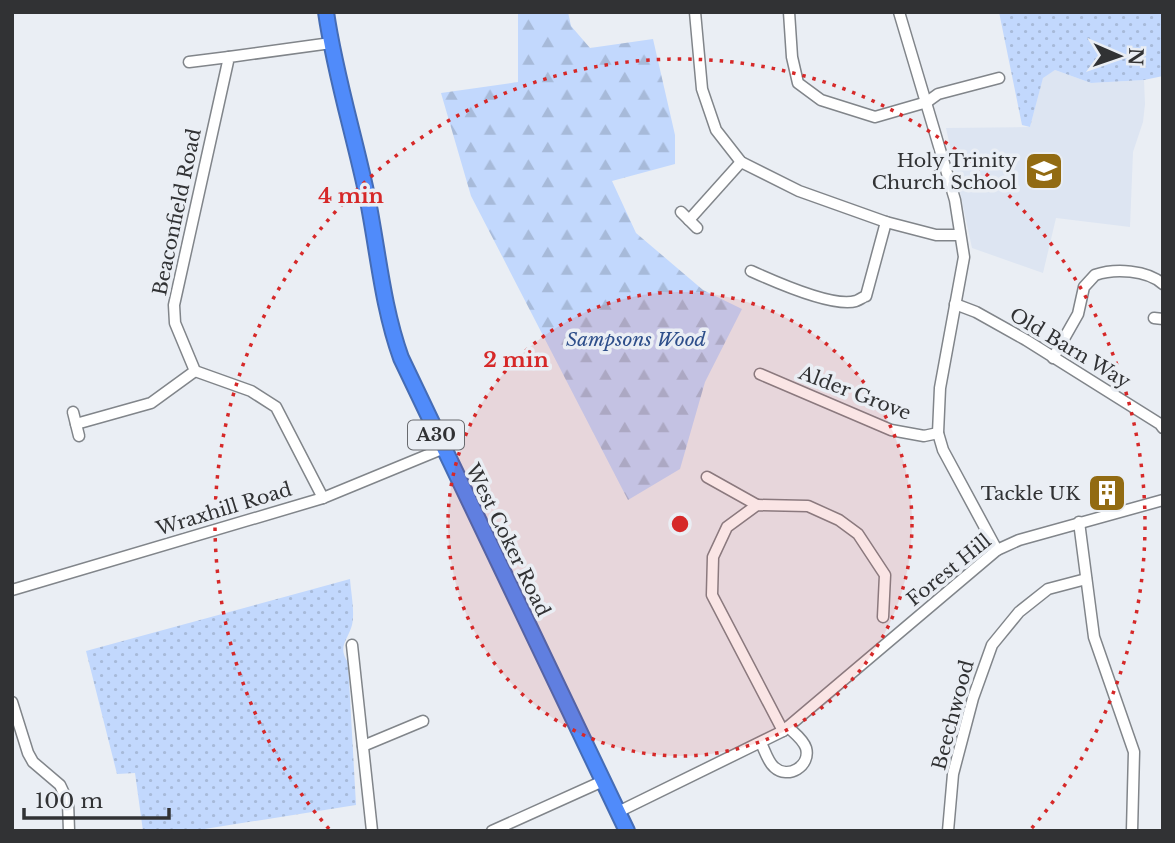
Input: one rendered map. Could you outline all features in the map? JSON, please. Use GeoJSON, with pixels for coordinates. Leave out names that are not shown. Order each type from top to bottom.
{"type":"FeatureCollection","features":[{"type":"Feature","properties":{"kind":"highway","name":"West Coker Road"},"geometry":{"type":"LineString","coordinates":[[327,12],[331,43],[367,196],[382,290],[394,338],[410,381],[442,449],[627,831]]}},
{"type":"Feature","properties":{"kind":"street"},"geometry":{"type":"LineString","coordinates":[[695,12],[702,89],[716,130],[741,162],[799,191],[886,222],[936,235],[960,236]]}},
{"type":"Feature","properties":{"kind":"street"},"geometry":{"type":"LineString","coordinates":[[789,12],[792,57],[798,83],[821,100],[875,117],[927,102],[938,94],[999,78]]}},
{"type":"Feature","properties":{"kind":"street"},"geometry":{"type":"LineString","coordinates":[[900,12],[955,201],[964,257],[940,388],[938,433],[943,450],[997,550]]}},
{"type":"Feature","properties":{"kind":"street"},"geometry":{"type":"LineString","coordinates":[[189,62],[331,43]]}},
{"type":"Feature","properties":{"kind":"street","name":"Beaconfield Road"},"geometry":{"type":"LineString","coordinates":[[195,371],[175,323],[174,305],[229,57]]}},
{"type":"Feature","properties":{"kind":"street"},"geometry":{"type":"LineString","coordinates":[[689,220],[741,162]]}},
{"type":"Feature","properties":{"kind":"street"},"geometry":{"type":"LineString","coordinates":[[751,271],[787,288],[844,302],[857,301],[866,296],[886,222]]}},
{"type":"Feature","properties":{"kind":"street"},"geometry":{"type":"LineString","coordinates":[[1053,358],[1078,314],[1084,287],[1096,275],[1128,272],[1149,275],[1163,284]]}},
{"type":"Feature","properties":{"kind":"street","name":"Old Barn Way"},"geometry":{"type":"LineString","coordinates":[[955,304],[976,312],[1163,428]]}},
{"type":"Feature","properties":{"kind":"street"},"geometry":{"type":"LineString","coordinates":[[76,424],[151,403],[195,371],[251,391],[276,407],[323,498]]}},
{"type":"Feature","properties":{"kind":"street","name":"Alder Grove"},"geometry":{"type":"LineString","coordinates":[[760,374],[891,430],[924,436],[938,433]]}},
{"type":"Feature","properties":{"kind":"street"},"geometry":{"type":"LineString","coordinates":[[73,412],[79,436]]}},
{"type":"Feature","properties":{"kind":"street","name":"Wraxhill Road"},"geometry":{"type":"LineString","coordinates":[[12,590],[323,498],[442,449]]}},
{"type":"Feature","properties":{"kind":"street"},"geometry":{"type":"LineString","coordinates":[[707,477],[757,505],[808,506],[839,520],[858,534],[884,575],[883,617]]}},
{"type":"Feature","properties":{"kind":"street","name":"Forest Hill"},"geometry":{"type":"LineString","coordinates":[[618,812],[786,729],[997,550],[1019,540],[1163,500]]}},
{"type":"Feature","properties":{"kind":"street"},"geometry":{"type":"LineString","coordinates":[[757,505],[727,527],[713,557],[712,595],[758,687],[786,729],[801,739],[806,750],[804,762],[795,771],[782,772],[776,769],[761,743]]}},
{"type":"Feature","properties":{"kind":"street"},"geometry":{"type":"LineString","coordinates":[[1079,522],[1094,637],[1134,752],[1132,831]]}},
{"type":"Feature","properties":{"kind":"street","name":"Beechwood"},"geometry":{"type":"LineString","coordinates":[[948,831],[953,774],[973,698],[992,645],[1019,612],[1048,589],[1086,579]]}},
{"type":"Feature","properties":{"kind":"street"},"geometry":{"type":"LineString","coordinates":[[352,645],[372,831]]}},
{"type":"Feature","properties":{"kind":"street"},"geometry":{"type":"LineString","coordinates":[[12,702],[33,762],[60,785],[64,792],[68,802],[69,831]]}},
{"type":"Feature","properties":{"kind":"street"},"geometry":{"type":"LineString","coordinates":[[363,746],[423,721]]}},
{"type":"Feature","properties":{"kind":"street"},"geometry":{"type":"LineString","coordinates":[[492,831],[603,781]]}},
{"type":"Feature","properties":{"kind":"shaded area","name":"Holy Trinity Church School"},"geometry":{"type":"Polygon","coordinates":[[[1055,70],[1091,83],[1144,80],[1145,104],[1143,122],[1133,152],[1130,227],[1056,218],[1043,273],[972,248],[946,128],[1030,127],[1043,77],[1055,70]]]}},
{"type":"Feature","properties":{"kind":"green space","name":"Sampsons Wood"},"geometry":{"type":"Polygon","coordinates":[[[518,12],[568,12],[571,26],[590,48],[653,39],[675,135],[675,164],[612,181],[636,233],[703,290],[742,309],[705,382],[680,469],[628,500],[471,196],[441,93],[518,82],[518,12]]]}},
{"type":"Feature","properties":{"kind":"green space"},"geometry":{"type":"Polygon","coordinates":[[[999,12],[1163,12],[1163,76],[1144,80],[1091,83],[1055,70],[1043,78],[1030,127],[1022,125],[999,12]]]}},
{"type":"Feature","properties":{"kind":"green space"},"geometry":{"type":"Polygon","coordinates":[[[350,579],[353,620],[343,652],[348,662],[356,805],[192,831],[143,831],[135,773],[117,774],[86,651],[350,579]]]}},
{"type":"Feature","properties":{"kind":"place","name":"Holy Trinity Church School"},"geometry":{"type":"Point","coordinates":[1044,171]}},
{"type":"Feature","properties":{"kind":"place","name":"Tackle UK"},"geometry":{"type":"Point","coordinates":[1107,493]}}]}
